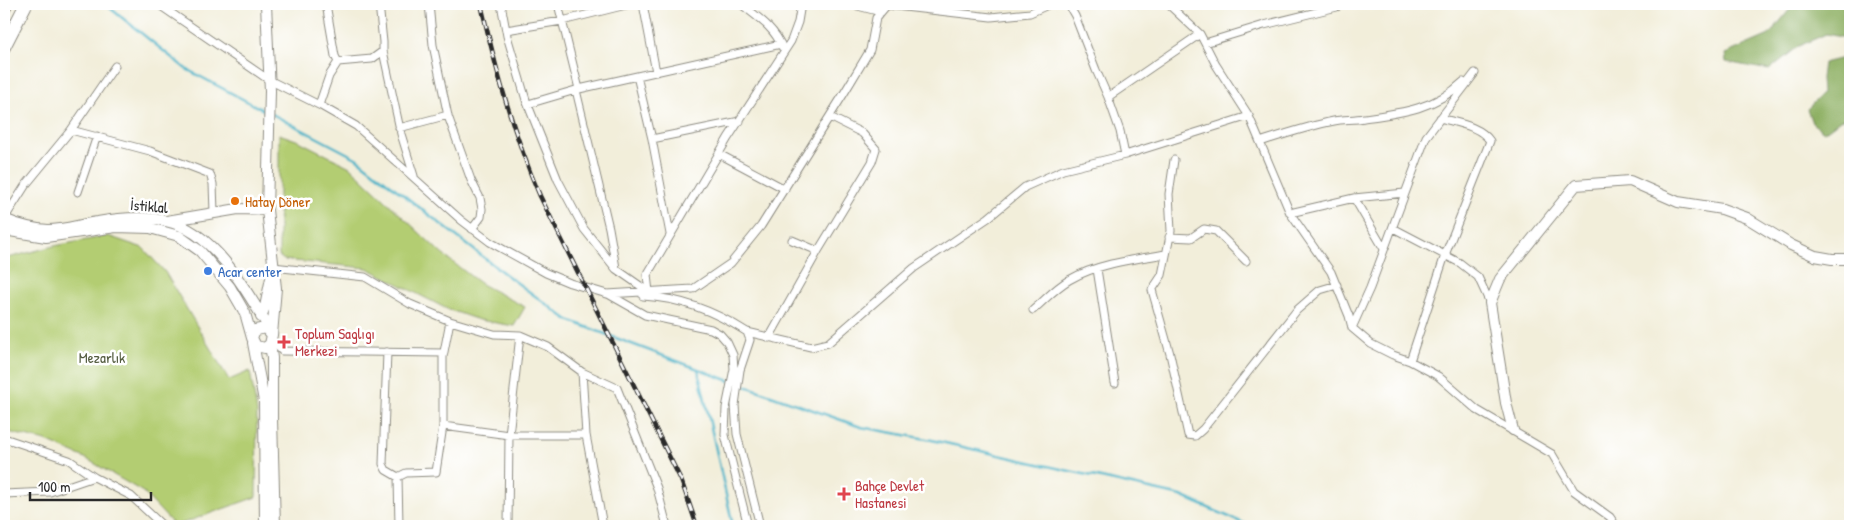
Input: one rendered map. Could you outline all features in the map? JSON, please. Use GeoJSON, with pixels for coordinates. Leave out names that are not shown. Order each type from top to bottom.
{"type":"FeatureCollection","features":[{"type":"Feature","properties":{"kind":"highway"},"geometry":{"type":"LineString","coordinates":[[4,8],[6,4]]}},
{"type":"Feature","properties":{"kind":"highway"},"geometry":{"type":"LineString","coordinates":[[4,47],[26,4]]}},
{"type":"Feature","properties":{"kind":"street"},"geometry":{"type":"LineString","coordinates":[[158,4],[269,85],[318,104],[356,126],[472,229],[490,242],[546,273],[570,283],[607,294],[645,315],[711,329],[720,334],[727,342],[737,370],[735,405],[737,434],[760,526]]}},
{"type":"Feature","properties":{"kind":"street"},"geometry":{"type":"LineString","coordinates":[[266,4],[269,85],[267,210],[272,267],[276,288],[272,338],[270,526]]}},
{"type":"Feature","properties":{"kind":"street"},"geometry":{"type":"LineString","coordinates":[[326,4],[335,56],[338,62]]}},
{"type":"Feature","properties":{"kind":"street"},"geometry":{"type":"LineString","coordinates":[[379,4],[383,51],[399,128],[414,178]]}},
{"type":"Feature","properties":{"kind":"street"},"geometry":{"type":"LineString","coordinates":[[429,4],[433,45],[448,115],[471,180],[480,198],[481,217],[472,229]]}},
{"type":"Feature","properties":{"kind":"street"},"geometry":{"type":"LineString","coordinates":[[501,4],[506,30],[528,104],[558,180],[584,228],[616,269],[649,292]]}},
{"type":"Feature","properties":{"kind":"street"},"geometry":{"type":"LineString","coordinates":[[558,4],[609,228],[616,269]]}},
{"type":"Feature","properties":{"kind":"street"},"geometry":{"type":"LineString","coordinates":[[506,30],[562,21],[630,4]]}},
{"type":"Feature","properties":{"kind":"street"},"geometry":{"type":"LineString","coordinates":[[643,4],[656,72]]}},
{"type":"Feature","properties":{"kind":"street"},"geometry":{"type":"LineString","coordinates":[[741,4],[769,26],[778,38],[784,52]]}},
{"type":"Feature","properties":{"kind":"street"},"geometry":{"type":"LineString","coordinates":[[649,292],[647,274],[740,120],[791,41],[798,22],[801,4]]}},
{"type":"Feature","properties":{"kind":"street"},"geometry":{"type":"LineString","coordinates":[[850,4],[881,12]]}},
{"type":"Feature","properties":{"kind":"street"},"geometry":{"type":"LineString","coordinates":[[880,4],[881,12]]}},
{"type":"Feature","properties":{"kind":"street"},"geometry":{"type":"LineString","coordinates":[[607,294],[693,289],[731,263],[761,226],[830,117],[870,50],[876,18],[887,5],[941,8],[992,17],[1030,12],[1050,4]]}},
{"type":"Feature","properties":{"kind":"street"},"geometry":{"type":"LineString","coordinates":[[1068,4],[1075,16],[1108,97],[1120,131],[1125,155]]}},
{"type":"Feature","properties":{"kind":"street"},"geometry":{"type":"LineString","coordinates":[[1168,4],[1200,34],[1216,65],[1249,116],[1290,213],[1331,272],[1352,328],[1371,344],[1393,355],[1410,360],[1438,376],[1477,410],[1552,454],[1574,492],[1610,517],[1616,526]]}},
{"type":"Feature","properties":{"kind":"street"},"geometry":{"type":"LineString","coordinates":[[1205,43],[1264,24],[1337,7],[1338,4]]}},
{"type":"Feature","properties":{"kind":"street"},"geometry":{"type":"LineString","coordinates":[[1108,97],[1200,34]]}},
{"type":"Feature","properties":{"kind":"street"},"geometry":{"type":"LineString","coordinates":[[528,104],[637,76],[781,44]]}},
{"type":"Feature","properties":{"kind":"street"},"geometry":{"type":"LineString","coordinates":[[338,62],[372,59],[383,51]]}},
{"type":"Feature","properties":{"kind":"street"},"geometry":{"type":"LineString","coordinates":[[318,104],[338,62]]}},
{"type":"Feature","properties":{"kind":"street"},"geometry":{"type":"LineString","coordinates":[[4,219],[25,186],[71,130],[115,66]]}},
{"type":"Feature","properties":{"kind":"street"},"geometry":{"type":"LineString","coordinates":[[1260,142],[1297,130],[1336,121],[1399,113],[1429,105],[1451,93],[1474,73],[1426,137],[1370,288],[1352,328]]}},
{"type":"Feature","properties":{"kind":"street"},"geometry":{"type":"LineString","coordinates":[[637,76],[652,139],[670,234]]}},
{"type":"Feature","properties":{"kind":"street"},"geometry":{"type":"LineString","coordinates":[[399,128],[448,115]]}},
{"type":"Feature","properties":{"kind":"street"},"geometry":{"type":"LineString","coordinates":[[607,294],[664,297],[711,312],[747,332],[810,347],[828,343],[914,268],[988,218],[1024,187],[1063,170],[1125,155],[1249,116]]}},
{"type":"Feature","properties":{"kind":"street"},"geometry":{"type":"LineString","coordinates":[[769,338],[818,251],[872,162],[876,149],[862,132],[830,117]]}},
{"type":"Feature","properties":{"kind":"street"},"geometry":{"type":"LineString","coordinates":[[1410,360],[1445,255],[1490,141],[1485,134],[1469,126],[1440,118]]}},
{"type":"Feature","properties":{"kind":"street"},"geometry":{"type":"LineString","coordinates":[[652,139],[740,120]]}},
{"type":"Feature","properties":{"kind":"street"},"geometry":{"type":"LineString","coordinates":[[71,130],[150,151],[210,174],[214,212]]}},
{"type":"Feature","properties":{"kind":"street"},"geometry":{"type":"LineString","coordinates":[[78,192],[97,136]]}},
{"type":"Feature","properties":{"kind":"street"},"geometry":{"type":"LineString","coordinates":[[719,154],[785,189]]}},
{"type":"Feature","properties":{"kind":"street"},"geometry":{"type":"LineString","coordinates":[[1174,160],[1169,194],[1171,231],[1162,275],[1152,290],[1172,362],[1188,435],[1195,436],[1203,429],[1297,310],[1320,290],[1336,285]]}},
{"type":"Feature","properties":{"kind":"street"},"geometry":{"type":"LineString","coordinates":[[1490,303],[1500,279],[1576,185],[1630,181],[1678,202],[1722,209],[1747,218],[1791,245],[1815,256],[1832,259],[1850,259]]}},
{"type":"Feature","properties":{"kind":"street"},"geometry":{"type":"LineString","coordinates":[[1290,213],[1354,198],[1405,193]]}},
{"type":"Feature","properties":{"kind":"street"},"geometry":{"type":"LineString","coordinates":[[1354,198],[1384,249]]}},
{"type":"Feature","properties":{"kind":"street"},"geometry":{"type":"LineString","coordinates":[[166,221],[238,209],[267,210]]}},
{"type":"Feature","properties":{"kind":"street","name":"İstiklal"},"geometry":{"type":"LineString","coordinates":[[4,219],[19,225],[49,230],[102,221],[136,218],[166,221],[190,231],[221,256],[248,292],[262,315],[272,338]]}},
{"type":"Feature","properties":{"kind":"street"},"geometry":{"type":"LineString","coordinates":[[4,230],[18,234],[46,237],[116,227],[150,228],[179,236],[200,251],[230,288],[244,313],[253,337],[264,401],[270,526]]}},
{"type":"Feature","properties":{"kind":"street"},"geometry":{"type":"LineString","coordinates":[[1393,228],[1460,263],[1478,277],[1490,303],[1506,404],[1513,430]]}},
{"type":"Feature","properties":{"kind":"street"},"geometry":{"type":"LineString","coordinates":[[1169,237],[1190,238],[1204,230],[1216,231],[1246,261]]}},
{"type":"Feature","properties":{"kind":"street"},"geometry":{"type":"LineString","coordinates":[[792,240],[818,251]]}},
{"type":"Feature","properties":{"kind":"street"},"geometry":{"type":"LineString","coordinates":[[1033,310],[1057,288],[1071,279],[1129,260],[1166,254]]}},
{"type":"Feature","properties":{"kind":"street"},"geometry":{"type":"LineString","coordinates":[[253,337],[262,315],[271,282],[272,267]]}},
{"type":"Feature","properties":{"kind":"street"},"geometry":{"type":"LineString","coordinates":[[272,267],[365,278],[410,304],[450,321],[494,334],[520,335],[548,347],[582,372],[616,388],[657,488],[667,526]]}},
{"type":"Feature","properties":{"kind":"street"},"geometry":{"type":"LineString","coordinates":[[1097,269],[1115,383]]}},
{"type":"Feature","properties":{"kind":"street"},"geometry":{"type":"LineString","coordinates":[[398,477],[406,474],[436,472],[443,426],[444,353],[450,321]]}},
{"type":"Feature","properties":{"kind":"street"},"geometry":{"type":"LineString","coordinates":[[253,337],[262,327],[282,351],[444,353]]}},
{"type":"Feature","properties":{"kind":"street"},"geometry":{"type":"LineString","coordinates":[[747,332],[750,340],[737,370],[728,399],[725,434],[748,526]]}},
{"type":"Feature","properties":{"kind":"street"},"geometry":{"type":"LineString","coordinates":[[508,526],[509,435],[520,335]]}},
{"type":"Feature","properties":{"kind":"street"},"geometry":{"type":"LineString","coordinates":[[253,337],[261,348],[272,338]]}},
{"type":"Feature","properties":{"kind":"street"},"geometry":{"type":"LineString","coordinates":[[387,352],[383,464],[386,470],[398,477]]}},
{"type":"Feature","properties":{"kind":"street"},"geometry":{"type":"LineString","coordinates":[[582,372],[586,436],[603,526]]}},
{"type":"Feature","properties":{"kind":"street"},"geometry":{"type":"LineString","coordinates":[[443,426],[509,435],[586,436]]}},
{"type":"Feature","properties":{"kind":"street"},"geometry":{"type":"LineString","coordinates":[[4,438],[69,460],[94,477],[131,496],[163,526]]}},
{"type":"Feature","properties":{"kind":"street"},"geometry":{"type":"LineString","coordinates":[[4,494],[50,492],[94,477]]}},
{"type":"Feature","properties":{"kind":"street"},"geometry":{"type":"LineString","coordinates":[[398,477],[399,526]]}},
{"type":"Feature","properties":{"kind":"street"},"geometry":{"type":"LineString","coordinates":[[663,510],[671,526]]}},
{"type":"Feature","properties":{"kind":"street"},"geometry":{"type":"LineString","coordinates":[[270,526],[288,526]]}},
{"type":"Feature","properties":{"kind":"green space"},"geometry":{"type":"Polygon","coordinates":[[[1794,4],[1850,4],[1850,45],[1846,38],[1826,34],[1799,46],[1769,70],[1726,62],[1725,54],[1769,35],[1794,4]]]}},
{"type":"Feature","properties":{"kind":"green space"},"geometry":{"type":"Polygon","coordinates":[[[1850,53],[1850,116],[1840,120],[1824,132],[1812,123],[1807,109],[1822,94],[1821,78],[1823,63],[1843,58],[1850,53]]]}},
{"type":"Feature","properties":{"kind":"green space"},"geometry":{"type":"Polygon","coordinates":[[[279,134],[299,141],[350,167],[442,254],[481,284],[525,307],[514,326],[479,320],[447,309],[367,268],[284,260],[279,256],[279,134]]]}},
{"type":"Feature","properties":{"kind":"green space","name":"Mezarlık"},"geometry":{"type":"Polygon","coordinates":[[[108,236],[143,248],[165,272],[229,380],[250,371],[257,412],[256,497],[175,526],[143,492],[85,458],[46,441],[4,431],[4,259],[54,246],[108,236]]]}},
{"type":"Feature","properties":{"kind":"waterway"},"geometry":{"type":"LineString","coordinates":[[105,4],[186,69],[267,112]]}},
{"type":"Feature","properties":{"kind":"waterway"},"geometry":{"type":"LineString","coordinates":[[272,114],[356,158],[505,274],[568,320],[730,381]]}},
{"type":"Feature","properties":{"kind":"waterway"},"geometry":{"type":"LineString","coordinates":[[698,369],[733,526]]}},
{"type":"Feature","properties":{"kind":"waterway"},"geometry":{"type":"LineString","coordinates":[[740,384],[861,427],[932,440],[1181,496],[1250,526]]}},
{"type":"Feature","properties":{"kind":"railway"},"geometry":{"type":"LineString","coordinates":[[481,4],[506,102],[530,173],[681,480],[697,526]]}},
{"type":"Feature","properties":{"kind":"place","name":"Hatay Döner"},"geometry":{"type":"Point","coordinates":[235,201]}},
{"type":"Feature","properties":{"kind":"place","name":"Acar center"},"geometry":{"type":"Point","coordinates":[208,271]}},
{"type":"Feature","properties":{"kind":"place","name":"Toplum Saglıgı Merkezi"},"geometry":{"type":"Point","coordinates":[284,342]}},
{"type":"Feature","properties":{"kind":"place","name":"Bahçe Devlet Hastanesi"},"geometry":{"type":"Point","coordinates":[844,494]}}]}
